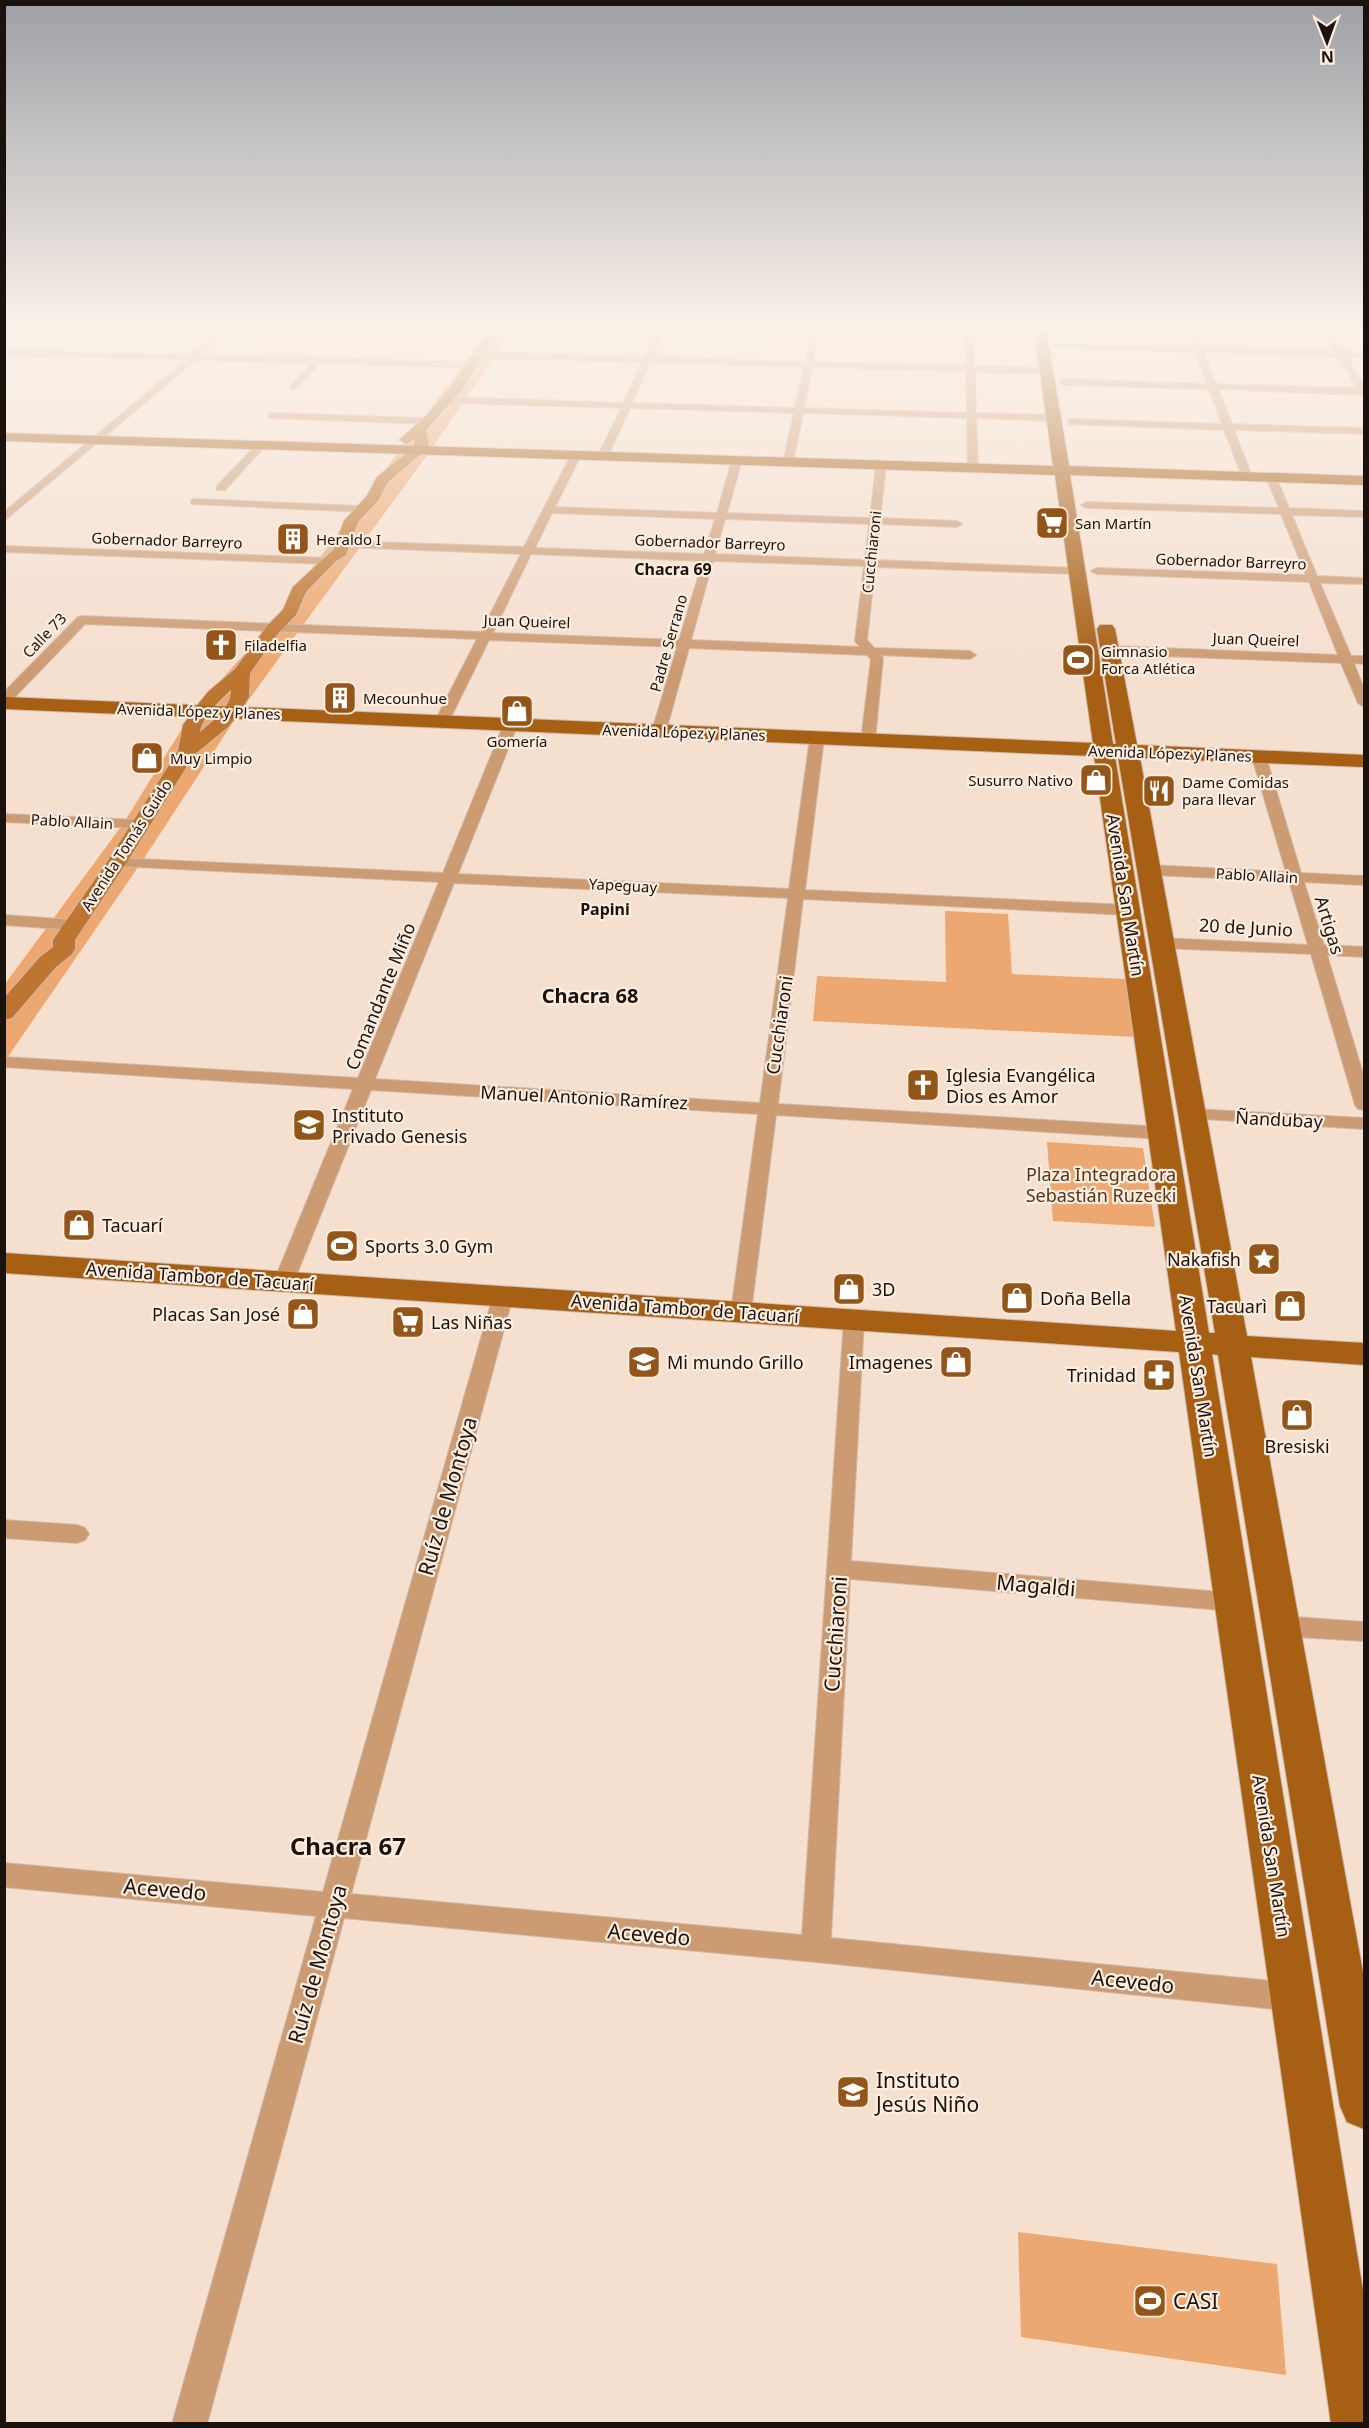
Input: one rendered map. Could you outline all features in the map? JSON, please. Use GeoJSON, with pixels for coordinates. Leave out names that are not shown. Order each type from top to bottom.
{"type":"FeatureCollection","features":[{"type":"Feature","properties":{"kind":"main road"},"geometry":{"type":"LineString","coordinates":[[139,441],[1365,480]]}},
{"type":"Feature","properties":{"kind":"main road"},"geometry":{"type":"LineString","coordinates":[[397,466],[394,456],[397,449],[406,441]]}},
{"type":"Feature","properties":{"kind":"main road"},"geometry":{"type":"LineString","coordinates":[[419,450],[422,441]]}},
{"type":"Feature","properties":{"kind":"main road","name":"Avenida San Martín"},"geometry":{"type":"LineString","coordinates":[[1058,441],[1077,571],[1116,751],[1149,870],[1193,1114],[1233,1602],[1358,2424]]}},
{"type":"Feature","properties":{"kind":"main road"},"geometry":{"type":"LineString","coordinates":[[1074,441],[1089,527]]}},
{"type":"Feature","properties":{"kind":"main road","name":"Avenida Tomás Guido"},"geometry":{"type":"LineString","coordinates":[[187,751],[192,725],[202,711],[214,696],[241,673],[274,628],[290,612],[299,590],[335,552],[351,520],[373,498],[382,480],[419,450]]}},
{"type":"Feature","properties":{"kind":"main road","name":"Avenida San Martín"},"geometry":{"type":"LineString","coordinates":[[1104,616],[1110,650],[1129,910],[1163,1133],[1281,1626],[1356,2006],[1365,2106]]}},
{"type":"Feature","properties":{"kind":"main road","name":"Avenida Tomás Guido"},"geometry":{"type":"LineString","coordinates":[[4,1013],[48,962],[64,949],[69,932],[117,862],[187,751],[222,723],[231,712],[240,697],[241,673]]}},
{"type":"Feature","properties":{"kind":"main road","name":"Avenida López y Planes"},"geometry":{"type":"LineString","coordinates":[[4,701],[1365,761]]}},
{"type":"Feature","properties":{"kind":"main road","name":"Avenida Tambor de Tacuarí"},"geometry":{"type":"LineString","coordinates":[[4,1263],[1213,1346],[1365,1354]]}},
{"type":"Feature","properties":{"kind":"street"},"geometry":{"type":"LineString","coordinates":[[4,518],[94,441]]}},
{"type":"Feature","properties":{"kind":"street"},"geometry":{"type":"LineString","coordinates":[[603,456],[610,441]]}},
{"type":"Feature","properties":{"kind":"street"},"geometry":{"type":"LineString","coordinates":[[788,462],[792,441]]}},
{"type":"Feature","properties":{"kind":"street"},"geometry":{"type":"LineString","coordinates":[[972,441],[973,468]]}},
{"type":"Feature","properties":{"kind":"street"},"geometry":{"type":"LineString","coordinates":[[1233,441],[1247,477]]}},
{"type":"Feature","properties":{"kind":"street"},"geometry":{"type":"LineString","coordinates":[[221,488],[261,445]]}},
{"type":"Feature","properties":{"kind":"street"},"geometry":{"type":"LineString","coordinates":[[442,722],[576,455]]}},
{"type":"Feature","properties":{"kind":"street","name":"Padre Serrano"},"geometry":{"type":"LineString","coordinates":[[659,731],[737,460]]}},
{"type":"Feature","properties":{"kind":"street","name":"Cucchiaroni"},"geometry":{"type":"LineString","coordinates":[[868,740],[877,658],[861,641],[881,465]]}},
{"type":"Feature","properties":{"kind":"street"},"geometry":{"type":"LineString","coordinates":[[1271,477],[1365,704]]}},
{"type":"Feature","properties":{"kind":"street"},"geometry":{"type":"LineString","coordinates":[[195,502],[362,509]]}},
{"type":"Feature","properties":{"kind":"street"},"geometry":{"type":"LineString","coordinates":[[1086,505],[1365,514]]}},
{"type":"Feature","properties":{"kind":"street"},"geometry":{"type":"LineString","coordinates":[[549,510],[957,524]]}},
{"type":"Feature","properties":{"kind":"street","name":"Gobernador Barreyro"},"geometry":{"type":"LineString","coordinates":[[4,549],[335,552],[528,550],[1077,571]]}},
{"type":"Feature","properties":{"kind":"street","name":"Gobernador Barreyro"},"geometry":{"type":"LineString","coordinates":[[1097,571],[1365,581]]}},
{"type":"Feature","properties":{"kind":"street","name":"Juan Queirel"},"geometry":{"type":"LineString","coordinates":[[82,620],[970,655]]}},
{"type":"Feature","properties":{"kind":"street","name":"Calle 73"},"geometry":{"type":"LineString","coordinates":[[4,701],[82,620]]}},
{"type":"Feature","properties":{"kind":"street","name":"Juan Queirel"},"geometry":{"type":"LineString","coordinates":[[1110,650],[1365,660]]}},
{"type":"Feature","properties":{"kind":"street","name":"Comandante Miño"},"geometry":{"type":"LineString","coordinates":[[284,1281],[511,724]]}},
{"type":"Feature","properties":{"kind":"street","name":"Cucchiaroni"},"geometry":{"type":"LineString","coordinates":[[741,1312],[817,738]]}},
{"type":"Feature","properties":{"kind":"street","name":"Artigas"},"geometry":{"type":"LineString","coordinates":[[1259,757],[1365,1105]]}},
{"type":"Feature","properties":{"kind":"street","name":"Pablo Allain"},"geometry":{"type":"LineString","coordinates":[[4,818],[139,824]]}},
{"type":"Feature","properties":{"kind":"street","name":"Yapeguay"},"geometry":{"type":"LineString","coordinates":[[117,862],[1129,910]]}},
{"type":"Feature","properties":{"kind":"street","name":"Pablo Allain"},"geometry":{"type":"LineString","coordinates":[[1149,870],[1365,880]]}},
{"type":"Feature","properties":{"kind":"street"},"geometry":{"type":"LineString","coordinates":[[4,920],[69,932]]}},
{"type":"Feature","properties":{"kind":"street","name":"20 de Junio"},"geometry":{"type":"LineString","coordinates":[[1162,943],[1365,952]]}},
{"type":"Feature","properties":{"kind":"street","name":"Manuel Antonio Ramírez"},"geometry":{"type":"LineString","coordinates":[[4,1062],[1163,1133]]}},
{"type":"Feature","properties":{"kind":"street","name":"Ñandubay"},"geometry":{"type":"LineString","coordinates":[[1193,1114],[1365,1124]]}},
{"type":"Feature","properties":{"kind":"street","name":"Ruíz de Montoya"},"geometry":{"type":"LineString","coordinates":[[189,2424],[503,1296]]}},
{"type":"Feature","properties":{"kind":"street","name":"Cucchiaroni"},"geometry":{"type":"LineString","coordinates":[[816,1949],[854,1320]]}},
{"type":"Feature","properties":{"kind":"street"},"geometry":{"type":"LineString","coordinates":[[4,1529],[77,1534]]}},
{"type":"Feature","properties":{"kind":"street","name":"Magaldi"},"geometry":{"type":"LineString","coordinates":[[839,1569],[1233,1602]]}},
{"type":"Feature","properties":{"kind":"street"},"geometry":{"type":"LineString","coordinates":[[1281,1626],[1365,1632]]}},
{"type":"Feature","properties":{"kind":"street","name":"Acevedo"},"geometry":{"type":"LineString","coordinates":[[4,1875],[816,1949],[1293,1997]]}},
{"type":"Feature","properties":{"kind":"green space"},"geometry":{"type":"Polygon","coordinates":[[[406,441],[437,441],[239,713],[141,863],[5,1061],[5,984],[123,824],[193,711],[268,628],[406,441]]]}},
{"type":"Feature","properties":{"kind":"green space"},"geometry":{"type":"Polygon","coordinates":[[[945,911],[1008,914],[1012,974],[1127,979],[1136,1037],[813,1021],[817,976],[946,982],[945,911]]]}},
{"type":"Feature","properties":{"kind":"green space","name":"Plaza Integradora Sebastián Ruzecki"},"geometry":{"type":"Polygon","coordinates":[[[1047,1142],[1143,1148],[1155,1227],[1053,1221],[1047,1142]]]}},
{"type":"Feature","properties":{"kind":"green space","name":"CASI"},"geometry":{"type":"Polygon","coordinates":[[[1018,2232],[1277,2264],[1286,2375],[1021,2337],[1018,2232]]]}},
{"type":"Feature","properties":{"kind":"place","name":"San Martín"},"geometry":{"type":"Point","coordinates":[1052,523]}},
{"type":"Feature","properties":{"kind":"place","name":"Heraldo I"},"geometry":{"type":"Point","coordinates":[293,539]}},
{"type":"Feature","properties":{"kind":"place","name":"Filadelfia"},"geometry":{"type":"Point","coordinates":[221,645]}},
{"type":"Feature","properties":{"kind":"place","name":"Gimnasio Forca Atlética"},"geometry":{"type":"Point","coordinates":[1078,660]}},
{"type":"Feature","properties":{"kind":"place","name":"Mecounhue"},"geometry":{"type":"Point","coordinates":[340,698]}},
{"type":"Feature","properties":{"kind":"place","name":"Gomería"},"geometry":{"type":"Point","coordinates":[517,711]}},
{"type":"Feature","properties":{"kind":"place","name":"Muy Limpio"},"geometry":{"type":"Point","coordinates":[147,758]}},
{"type":"Feature","properties":{"kind":"place","name":"Susurro Nativo"},"geometry":{"type":"Point","coordinates":[1096,780]}},
{"type":"Feature","properties":{"kind":"place","name":"Dame Comidas para llevar"},"geometry":{"type":"Point","coordinates":[1159,791]}},
{"type":"Feature","properties":{"kind":"place","name":"Iglesia Evangélica Dios es Amor"},"geometry":{"type":"Point","coordinates":[923,1085]}},
{"type":"Feature","properties":{"kind":"place","name":"Instituto Privado Genesis"},"geometry":{"type":"Point","coordinates":[309,1125]}},
{"type":"Feature","properties":{"kind":"place","name":"Tacuarí"},"geometry":{"type":"Point","coordinates":[79,1225]}},
{"type":"Feature","properties":{"kind":"place","name":"Sports 3.0 Gym"},"geometry":{"type":"Point","coordinates":[342,1246]}},
{"type":"Feature","properties":{"kind":"place","name":"Nakafish"},"geometry":{"type":"Point","coordinates":[1264,1259]}},
{"type":"Feature","properties":{"kind":"place","name":"3D"},"geometry":{"type":"Point","coordinates":[849,1289]}},
{"type":"Feature","properties":{"kind":"place","name":"Doña Bella"},"geometry":{"type":"Point","coordinates":[1017,1298]}},
{"type":"Feature","properties":{"kind":"place","name":"Tacuarì"},"geometry":{"type":"Point","coordinates":[1290,1306]}},
{"type":"Feature","properties":{"kind":"place","name":"Placas San José"},"geometry":{"type":"Point","coordinates":[303,1314]}},
{"type":"Feature","properties":{"kind":"place","name":"Las Niñas"},"geometry":{"type":"Point","coordinates":[408,1322]}},
{"type":"Feature","properties":{"kind":"place","name":"Mi mundo Grillo"},"geometry":{"type":"Point","coordinates":[644,1362]}},
{"type":"Feature","properties":{"kind":"place","name":"Imagenes"},"geometry":{"type":"Point","coordinates":[956,1362]}},
{"type":"Feature","properties":{"kind":"place","name":"Trinidad"},"geometry":{"type":"Point","coordinates":[1159,1375]}},
{"type":"Feature","properties":{"kind":"place","name":"Bresiski"},"geometry":{"type":"Point","coordinates":[1297,1415]}},
{"type":"Feature","properties":{"kind":"place","name":"Instituto Jesús Niño"},"geometry":{"type":"Point","coordinates":[853,2092]}},
{"type":"Feature","properties":{"kind":"place","name":"CASI"},"geometry":{"type":"Point","coordinates":[1150,2301]}},
{"type":"Feature","properties":{"kind":"district","name":"Chacra 69"},"geometry":{"type":"Point","coordinates":[673,569]}},
{"type":"Feature","properties":{"kind":"district","name":"Papini"},"geometry":{"type":"Point","coordinates":[605,909]}},
{"type":"Feature","properties":{"kind":"district","name":"Chacra 68"},"geometry":{"type":"Point","coordinates":[590,995]}},
{"type":"Feature","properties":{"kind":"district","name":"Chacra 67"},"geometry":{"type":"Point","coordinates":[348,1845]}}]}
